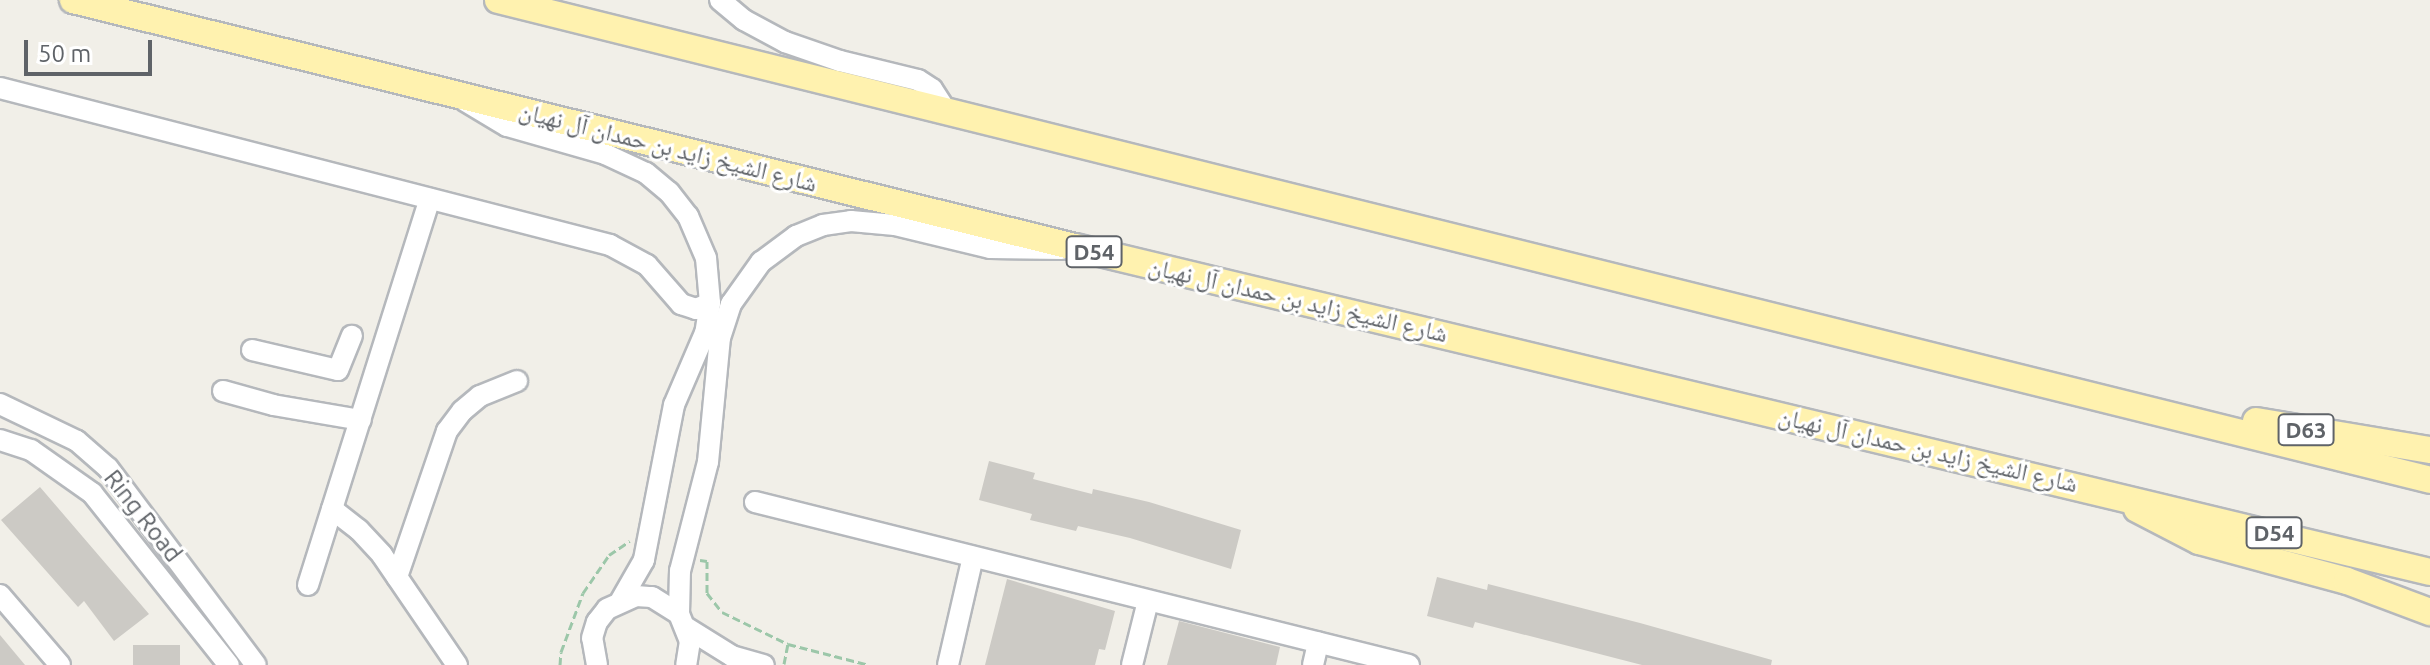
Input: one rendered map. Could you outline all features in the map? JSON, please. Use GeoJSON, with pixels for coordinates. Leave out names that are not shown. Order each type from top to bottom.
{"type":"FeatureCollection","features":[{"type":"Feature","properties":{"kind":"main road","name":"شارع الشيخ زايد بن حمدان آل نهيان"},"geometry":{"type":"LineString","coordinates":[[73,0],[1075,247],[2430,572]]}},
{"type":"Feature","properties":{"kind":"main road"},"geometry":{"type":"LineString","coordinates":[[118,0],[138,18]]}},
{"type":"Feature","properties":{"kind":"main road"},"geometry":{"type":"LineString","coordinates":[[498,0],[2430,480]]}},
{"type":"Feature","properties":{"kind":"main road","name":"D63"},"geometry":{"type":"LineString","coordinates":[[2181,418],[2252,420],[2430,450]]}},
{"type":"Feature","properties":{"kind":"main road"},"geometry":{"type":"LineString","coordinates":[[2117,495],[2157,521],[2199,541],[2347,581],[2430,612]]}},
{"type":"Feature","properties":{"kind":"street"},"geometry":{"type":"LineString","coordinates":[[720,0],[744,20],[785,42],[840,61],[918,80],[932,89],[947,112]]}},
{"type":"Feature","properties":{"kind":"street"},"geometry":{"type":"LineString","coordinates":[[0,88],[610,245],[647,265],[686,307],[696,309],[710,303]]}},
{"type":"Feature","properties":{"kind":"street"},"geometry":{"type":"LineString","coordinates":[[459,96],[507,126],[619,159],[658,182],[679,204],[695,230],[709,273],[710,303],[705,333],[674,405],[648,545],[638,572],[621,600],[607,609],[597,622],[592,638],[597,665]]}},
{"type":"Feature","properties":{"kind":"street"},"geometry":{"type":"LineString","coordinates":[[308,585],[430,199]]}},
{"type":"Feature","properties":{"kind":"street"},"geometry":{"type":"LineString","coordinates":[[686,665],[690,641],[683,621],[684,555],[708,462],[724,321],[749,274],[783,243],[823,225],[866,221],[990,248],[1033,251],[1075,247]]}},
{"type":"Feature","properties":{"kind":"street"},"geometry":{"type":"LineString","coordinates":[[252,350],[332,370],[342,367],[352,336]]}},
{"type":"Feature","properties":{"kind":"street"},"geometry":{"type":"LineString","coordinates":[[345,358],[377,368]]}},
{"type":"Feature","properties":{"kind":"street"},"geometry":{"type":"LineString","coordinates":[[397,577],[447,431],[462,411],[480,396],[517,381]]}},
{"type":"Feature","properties":{"kind":"street"},"geometry":{"type":"LineString","coordinates":[[223,391],[273,405],[361,420]]}},
{"type":"Feature","properties":{"kind":"street","name":"Ring Road"},"geometry":{"type":"LineString","coordinates":[[0,404],[77,441],[108,468],[256,665]]}},
{"type":"Feature","properties":{"kind":"street","name":"Ring Road"},"geometry":{"type":"LineString","coordinates":[[0,440],[31,450],[92,493],[229,665]]}},
{"type":"Feature","properties":{"kind":"street"},"geometry":{"type":"LineString","coordinates":[[755,502],[1409,665]]}},
{"type":"Feature","properties":{"kind":"street"},"geometry":{"type":"LineString","coordinates":[[332,509],[371,542],[457,665]]}},
{"type":"Feature","properties":{"kind":"street"},"geometry":{"type":"LineString","coordinates":[[654,521],[690,529]]}},
{"type":"Feature","properties":{"kind":"street"},"geometry":{"type":"LineString","coordinates":[[948,665],[973,557]]}},
{"type":"Feature","properties":{"kind":"street"},"geometry":{"type":"LineString","coordinates":[[0,595],[60,665]]}},
{"type":"Feature","properties":{"kind":"street"},"geometry":{"type":"LineString","coordinates":[[621,600],[652,597],[716,648],[748,664]]}},
{"type":"Feature","properties":{"kind":"street"},"geometry":{"type":"LineString","coordinates":[[1132,665],[1148,601]]}},
{"type":"Feature","properties":{"kind":"street"},"geometry":{"type":"LineString","coordinates":[[1313,665],[1318,643]]}},
{"type":"Feature","properties":{"kind":"path"},"geometry":{"type":"LineString","coordinates":[[560,665],[561,652],[574,613],[609,555],[629,541],[648,545]]}},
{"type":"Feature","properties":{"kind":"path"},"geometry":{"type":"LineString","coordinates":[[684,555],[707,561],[707,593],[722,612],[788,644],[869,665]]}},
{"type":"Feature","properties":{"kind":"path"},"geometry":{"type":"LineString","coordinates":[[783,665],[788,644]]}},
{"type":"Feature","properties":{"kind":"building"},"geometry":{"type":"Polygon","coordinates":[[[989,461],[1035,473],[1033,479],[1092,494],[1093,489],[1149,502],[1241,530],[1231,569],[1130,538],[1078,526],[1076,531],[1030,520],[1032,514],[979,500],[989,461]]]}},
{"type":"Feature","properties":{"kind":"building"},"geometry":{"type":"Polygon","coordinates":[[[40,487],[149,614],[114,641],[84,601],[78,607],[1,520],[40,487]]]}},
{"type":"Feature","properties":{"kind":"building"},"geometry":{"type":"Polygon","coordinates":[[[1437,577],[1487,590],[1488,584],[1640,623],[1772,660],[1771,665],[1642,665],[1475,622],[1473,628],[1427,616],[1437,577]]]}},
{"type":"Feature","properties":{"kind":"building"},"geometry":{"type":"Polygon","coordinates":[[[1007,579],[1115,611],[1105,650],[1099,649],[1095,665],[985,665],[1007,579]]]}},
{"type":"Feature","properties":{"kind":"building"},"geometry":{"type":"Polygon","coordinates":[[[1179,621],[1280,647],[1276,665],[1167,665],[1179,621]]]}},
{"type":"Feature","properties":{"kind":"building"},"geometry":{"type":"Polygon","coordinates":[[[0,635],[25,665],[0,665],[0,635]]]}},
{"type":"Feature","properties":{"kind":"building"},"geometry":{"type":"Polygon","coordinates":[[[133,645],[180,645],[180,665],[133,665],[133,645]]]}}]}
